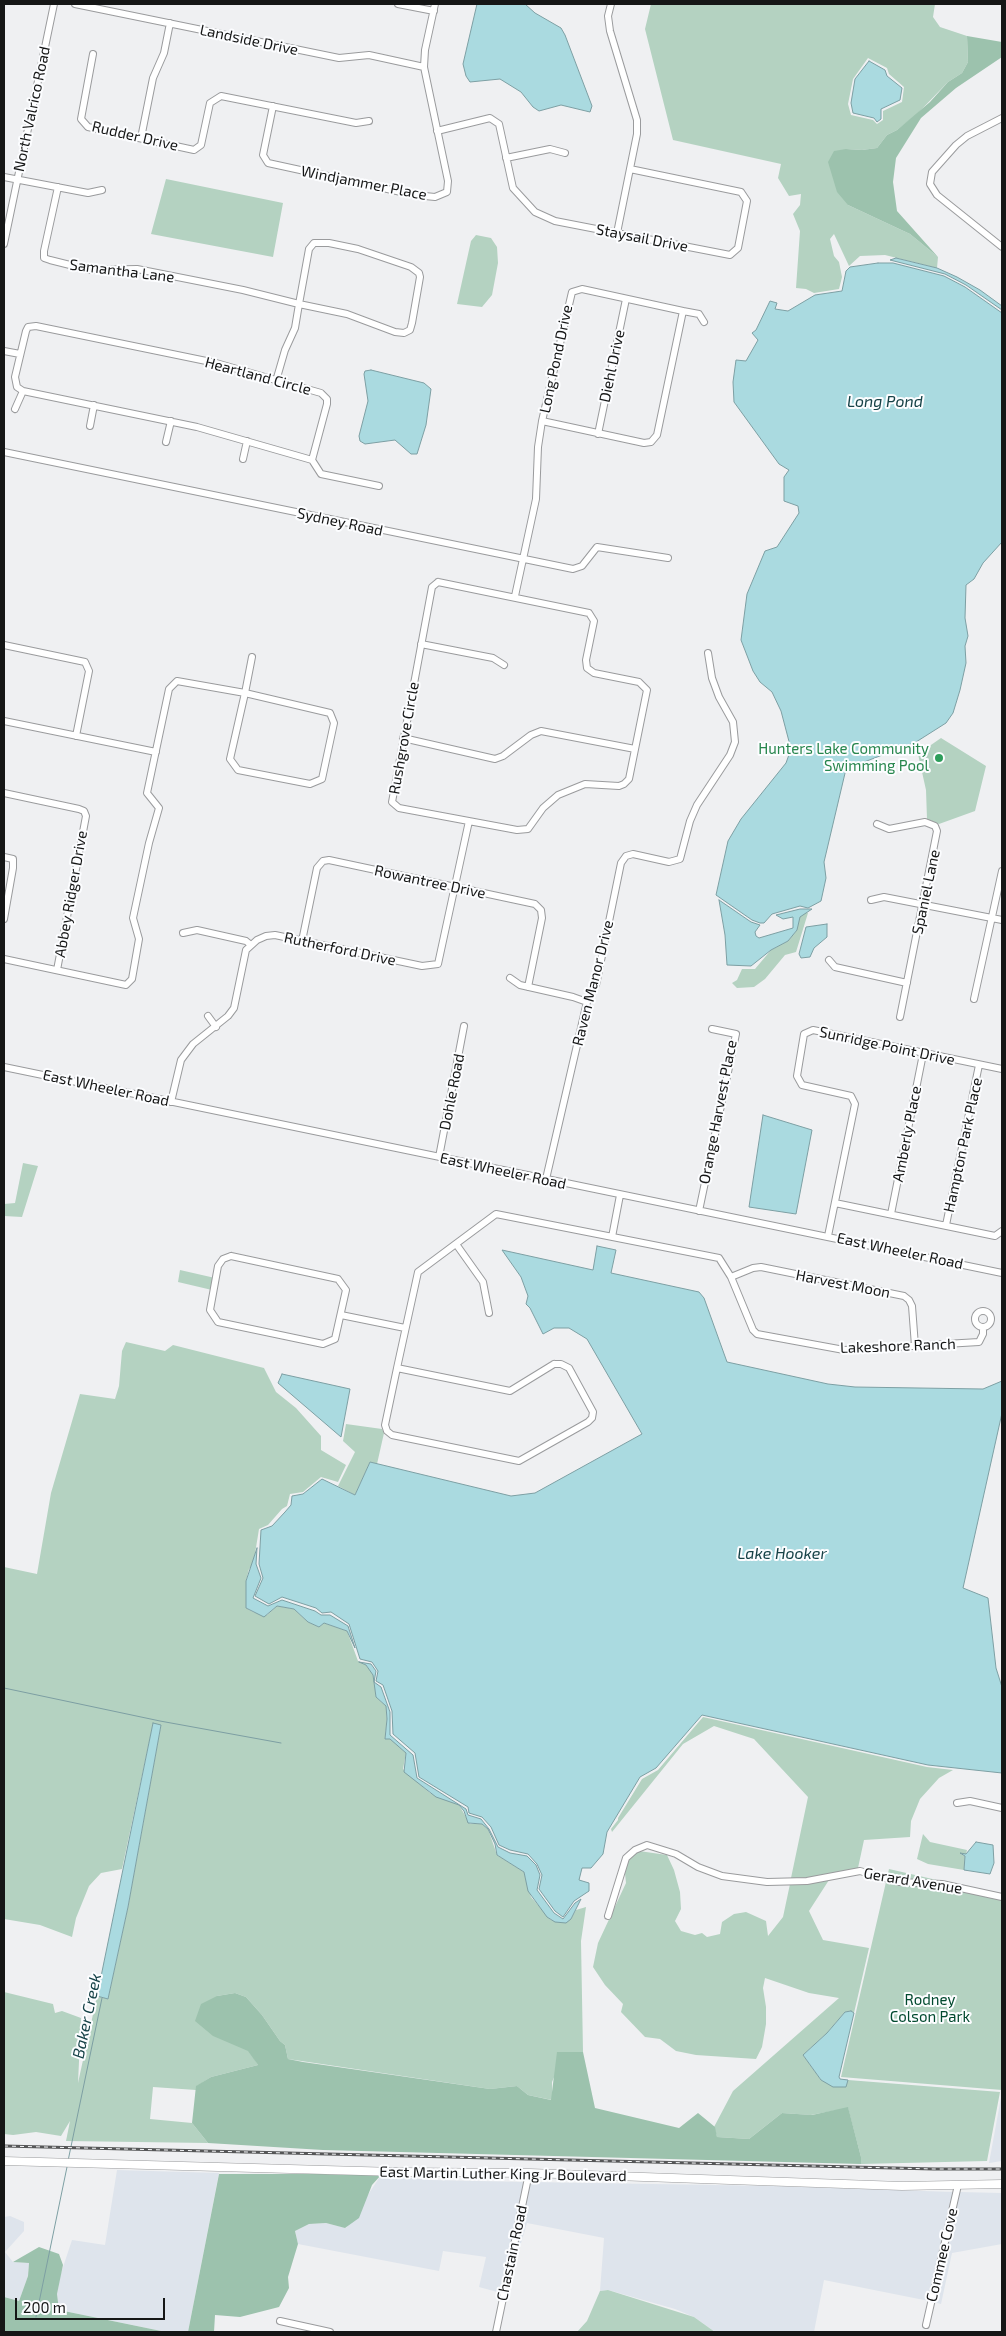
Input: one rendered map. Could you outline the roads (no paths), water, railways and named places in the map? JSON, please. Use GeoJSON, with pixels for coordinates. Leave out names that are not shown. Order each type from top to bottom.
{"type":"FeatureCollection","features":[{"type":"Feature","properties":{"kind":"main road","name":"East Martin Luther King Jr Boulevard"},"geometry":{"type":"LineString","coordinates":[[4,2161],[529,2174],[902,2186],[1002,2184]]}},
{"type":"Feature","properties":{"kind":"street","name":"North Valrico Road"},"geometry":{"type":"LineString","coordinates":[[4,244],[54,4]]}},
{"type":"Feature","properties":{"kind":"street","name":"Landside Drive"},"geometry":{"type":"LineString","coordinates":[[74,4],[101,6],[170,24],[339,58],[368,55],[424,67]]}},
{"type":"Feature","properties":{"kind":"street"},"geometry":{"type":"LineString","coordinates":[[398,4],[434,7]]}},
{"type":"Feature","properties":{"kind":"street"},"geometry":{"type":"LineString","coordinates":[[610,4],[610,31],[637,120],[637,134],[617,233]]}},
{"type":"Feature","properties":{"kind":"street","name":"Windjammer Place"},"geometry":{"type":"LineString","coordinates":[[273,106],[263,155],[268,163],[415,195],[436,197],[447,192],[448,181],[424,67],[425,50],[434,7]]}},
{"type":"Feature","properties":{"kind":"street"},"geometry":{"type":"LineString","coordinates":[[141,138],[152,78],[164,53],[170,24]]}},
{"type":"Feature","properties":{"kind":"street","name":"Rudder Drive"},"geometry":{"type":"LineString","coordinates":[[93,54],[81,118],[88,127],[194,150],[200,145],[210,104],[221,96],[356,123],[369,121]]}},
{"type":"Feature","properties":{"kind":"street","name":"Staysail Drive"},"geometry":{"type":"LineString","coordinates":[[437,131],[490,118],[499,124],[513,188],[535,212],[555,221],[730,255],[738,248],[747,201],[741,192],[630,169]]}},
{"type":"Feature","properties":{"kind":"street"},"geometry":{"type":"LineString","coordinates":[[1002,118],[966,136],[956,145],[932,172],[930,184],[937,195],[1002,247]]}},
{"type":"Feature","properties":{"kind":"street"},"geometry":{"type":"LineString","coordinates":[[506,158],[550,149],[565,153]]}},
{"type":"Feature","properties":{"kind":"street"},"geometry":{"type":"LineString","coordinates":[[4,177],[88,193],[102,190]]}},
{"type":"Feature","properties":{"kind":"street","name":"Samantha Lane"},"geometry":{"type":"LineString","coordinates":[[58,187],[44,258],[90,270],[138,270],[243,290],[299,304],[347,314],[395,332],[404,333],[410,330],[412,323],[420,277],[416,270],[373,254],[317,242],[309,249],[299,304],[295,328],[285,350],[276,381]]}},
{"type":"Feature","properties":{"kind":"street","name":"Long Pond Drive"},"geometry":{"type":"LineString","coordinates":[[515,596],[536,499],[538,447],[542,422],[572,292],[582,289],[699,314],[704,322]]}},
{"type":"Feature","properties":{"kind":"street","name":"Diehl Drive"},"geometry":{"type":"LineString","coordinates":[[598,434],[626,299]]}},
{"type":"Feature","properties":{"kind":"street","name":"Long Pond Drive"},"geometry":{"type":"LineString","coordinates":[[542,422],[644,443],[651,442],[656,435],[683,311]]}},
{"type":"Feature","properties":{"kind":"street","name":"Heartland Circle"},"geometry":{"type":"LineString","coordinates":[[23,391],[16,387],[15,377],[28,327],[36,326],[216,363],[321,393],[327,399],[312,460]]}},
{"type":"Feature","properties":{"kind":"street"},"geometry":{"type":"LineString","coordinates":[[4,351],[20,356]]}},
{"type":"Feature","properties":{"kind":"street"},"geometry":{"type":"LineString","coordinates":[[4,355],[20,356]]}},
{"type":"Feature","properties":{"kind":"street"},"geometry":{"type":"LineString","coordinates":[[15,409],[23,391],[171,421],[312,460],[321,474],[379,486]]}},
{"type":"Feature","properties":{"kind":"street"},"geometry":{"type":"LineString","coordinates":[[90,426],[94,405]]}},
{"type":"Feature","properties":{"kind":"street"},"geometry":{"type":"LineString","coordinates":[[166,442],[171,421]]}},
{"type":"Feature","properties":{"kind":"street"},"geometry":{"type":"LineString","coordinates":[[242,459],[247,441]]}},
{"type":"Feature","properties":{"kind":"street","name":"Sydney Road"},"geometry":{"type":"LineString","coordinates":[[4,452],[366,528],[573,569],[582,566],[597,547],[668,558]]}},
{"type":"Feature","properties":{"kind":"street","name":"Rushgrove Circle"},"geometry":{"type":"LineString","coordinates":[[438,582],[515,596],[590,613],[594,621],[586,660],[587,668],[594,673],[639,682],[647,690],[629,779],[619,786],[585,784],[558,796],[543,808],[528,829],[509,829],[399,808],[392,802],[432,588],[438,582]]}},
{"type":"Feature","properties":{"kind":"street"},"geometry":{"type":"LineString","coordinates":[[421,644],[493,658],[504,665]]}},
{"type":"Feature","properties":{"kind":"street"},"geometry":{"type":"LineString","coordinates":[[4,645],[85,662],[89,671],[76,736]]}},
{"type":"Feature","properties":{"kind":"street","name":"Raven Manor Drive"},"geometry":{"type":"LineString","coordinates":[[546,1179],[587,1002],[596,985],[621,863],[626,856],[632,854],[669,862],[680,859],[690,821],[697,805],[730,755],[735,742],[733,722],[719,697],[712,678],[708,653]]}},
{"type":"Feature","properties":{"kind":"street"},"geometry":{"type":"LineString","coordinates":[[4,959],[126,985],[132,979],[140,939],[133,918],[149,843],[160,808],[148,796],[148,790],[168,688],[177,681],[244,694],[330,712],[334,723],[322,780],[310,784],[238,770],[230,758],[244,694],[252,657]]}},
{"type":"Feature","properties":{"kind":"street"},"geometry":{"type":"LineString","coordinates":[[4,721],[156,752]]}},
{"type":"Feature","properties":{"kind":"street"},"geometry":{"type":"LineString","coordinates":[[403,738],[495,759],[503,756],[531,735],[541,731],[635,749]]}},
{"type":"Feature","properties":{"kind":"street","name":"Abbey Ridger Drive"},"geometry":{"type":"LineString","coordinates":[[4,793],[79,809],[84,811],[86,816],[57,970]]}},
{"type":"Feature","properties":{"kind":"street","name":"Rutherford Drive"},"geometry":{"type":"LineString","coordinates":[[251,944],[266,936],[433,966],[438,964],[469,821]]}},
{"type":"Feature","properties":{"kind":"street","name":"Spaniel Lane"},"geometry":{"type":"LineString","coordinates":[[877,824],[888,829],[925,822],[935,826],[937,836],[900,1017]]}},
{"type":"Feature","properties":{"kind":"street"},"geometry":{"type":"LineString","coordinates":[[4,857],[13,860],[13,868],[4,919]]}},
{"type":"Feature","properties":{"kind":"street","name":"Rowantree Drive"},"geometry":{"type":"LineString","coordinates":[[302,941],[317,868],[323,861],[329,860],[535,904],[541,910],[542,918],[528,987]]}},
{"type":"Feature","properties":{"kind":"street"},"geometry":{"type":"LineString","coordinates":[[974,999],[1002,870]]}},
{"type":"Feature","properties":{"kind":"street"},"geometry":{"type":"LineString","coordinates":[[872,900],[884,897],[1002,920]]}},
{"type":"Feature","properties":{"kind":"street"},"geometry":{"type":"LineString","coordinates":[[171,1102],[181,1060],[193,1044],[228,1016],[234,1008],[244,959],[251,944],[246,941],[197,930],[183,933]]}},
{"type":"Feature","properties":{"kind":"street"},"geometry":{"type":"LineString","coordinates":[[828,960],[835,968],[907,983]]}},
{"type":"Feature","properties":{"kind":"street"},"geometry":{"type":"LineString","coordinates":[[510,978],[528,987],[574,997],[587,1002]]}},
{"type":"Feature","properties":{"kind":"street"},"geometry":{"type":"LineString","coordinates":[[208,1016],[216,1026]]}},
{"type":"Feature","properties":{"kind":"street","name":"Dohle Road"},"geometry":{"type":"LineString","coordinates":[[439,1157],[464,1026]]}},
{"type":"Feature","properties":{"kind":"street","name":"Orange Harvest Place"},"geometry":{"type":"LineString","coordinates":[[699,1211],[736,1034],[712,1029]]}},
{"type":"Feature","properties":{"kind":"street","name":"Sunridge Point Drive"},"geometry":{"type":"LineString","coordinates":[[828,1236],[856,1104],[851,1096],[802,1085],[797,1076],[804,1034],[814,1030],[1002,1069]]}},
{"type":"Feature","properties":{"kind":"street","name":"Amberly Place"},"geometry":{"type":"LineString","coordinates":[[891,1214],[923,1054]]}},
{"type":"Feature","properties":{"kind":"street","name":"Hampton Park Place"},"geometry":{"type":"LineString","coordinates":[[946,1226],[979,1065]]}},
{"type":"Feature","properties":{"kind":"street","name":"East Wheeler Road"},"geometry":{"type":"LineString","coordinates":[[4,1067],[1002,1273]]}},
{"type":"Feature","properties":{"kind":"street"},"geometry":{"type":"LineString","coordinates":[[612,1237],[620,1195]]}},
{"type":"Feature","properties":{"kind":"street"},"geometry":{"type":"LineString","coordinates":[[835,1203],[995,1236],[1002,1231]]}},
{"type":"Feature","properties":{"kind":"street","name":"Lakeshore Ranch"},"geometry":{"type":"LineString","coordinates":[[397,1368],[510,1391],[554,1364],[561,1364],[569,1368],[593,1412],[588,1422],[518,1461],[392,1435],[384,1425],[418,1272],[496,1214],[719,1258],[731,1277],[753,1330],[757,1334],[844,1350],[979,1342],[984,1334],[983,1328]]}},
{"type":"Feature","properties":{"kind":"street"},"geometry":{"type":"LineString","coordinates":[[456,1244],[483,1282],[490,1313]]}},
{"type":"Feature","properties":{"kind":"street"},"geometry":{"type":"LineString","coordinates":[[231,1256],[338,1279],[346,1290],[341,1315],[335,1338],[329,1343],[323,1344],[218,1322],[210,1310],[218,1266],[223,1259],[231,1256]]}},
{"type":"Feature","properties":{"kind":"street","name":"Harvest Moon"},"geometry":{"type":"LineString","coordinates":[[731,1277],[752,1268],[761,1267],[904,1296],[912,1306],[915,1346]]}},
{"type":"Feature","properties":{"kind":"street"},"geometry":{"type":"LineString","coordinates":[[341,1315],[405,1328]]}},
{"type":"Feature","properties":{"kind":"street"},"geometry":{"type":"LineString","coordinates":[[957,1803],[970,1801],[1002,1808]]}},
{"type":"Feature","properties":{"kind":"street","name":"Gerard Avenue"},"geometry":{"type":"LineString","coordinates":[[608,1916],[626,1858],[634,1850],[647,1845],[676,1854],[698,1867],[722,1876],[767,1882],[807,1881],[860,1871],[899,1882],[942,1884],[1002,1897]]}},
{"type":"Feature","properties":{"kind":"street","name":"Chastain Road"},"geometry":{"type":"LineString","coordinates":[[496,2332],[529,2174]]}},
{"type":"Feature","properties":{"kind":"street","name":"Commee Cove"},"geometry":{"type":"LineString","coordinates":[[926,2325],[958,2185]]}},
{"type":"Feature","properties":{"kind":"street"},"geometry":{"type":"LineString","coordinates":[[280,2321],[330,2332]]}},
{"type":"Feature","properties":{"kind":"water"},"geometry":{"type":"Polygon","coordinates":[[[477,4],[525,4],[535,13],[561,28],[592,106],[590,112],[561,105],[539,111],[533,107],[521,92],[500,79],[470,82],[466,76],[463,64],[477,4]]]}},
{"type":"Feature","properties":{"kind":"water"},"geometry":{"type":"Polygon","coordinates":[[[869,61],[885,70],[887,76],[902,88],[900,100],[881,109],[881,119],[877,122],[874,118],[853,113],[851,103],[855,79],[869,61]]]}},
{"type":"Feature","properties":{"kind":"water"},"geometry":{"type":"Polygon","coordinates":[[[896,258],[937,268],[957,277],[980,290],[1002,306],[1002,310],[966,285],[945,274],[890,260],[896,258]]]}},
{"type":"Feature","properties":{"kind":"water","name":"Long Pond"},"geometry":{"type":"Polygon","coordinates":[[[893,263],[944,276],[965,287],[1002,313],[1002,542],[983,563],[974,579],[966,585],[965,618],[968,636],[965,646],[966,663],[953,713],[946,723],[916,742],[846,769],[824,862],[826,878],[821,901],[808,908],[800,906],[772,914],[764,923],[760,923],[752,920],[716,895],[728,841],[741,819],[786,763],[791,749],[781,711],[772,692],[760,682],[753,671],[741,640],[747,594],[765,551],[777,547],[799,513],[798,506],[784,501],[784,477],[789,470],[779,464],[734,402],[733,382],[736,360],[746,361],[758,340],[752,333],[756,330],[770,301],[777,303],[775,309],[788,311],[815,295],[842,291],[846,271],[850,267],[893,263]]]}},
{"type":"Feature","properties":{"kind":"water"},"geometry":{"type":"Polygon","coordinates":[[[371,370],[424,383],[431,389],[426,425],[417,454],[411,454],[395,440],[365,444],[360,441],[359,436],[368,401],[364,374],[365,371],[371,370]]]}},
{"type":"Feature","properties":{"kind":"water"},"geometry":{"type":"Polygon","coordinates":[[[719,900],[751,922],[760,925],[755,932],[759,938],[793,928],[793,917],[783,919],[776,915],[800,909],[812,909],[800,917],[797,930],[788,941],[771,950],[751,966],[727,965],[725,935],[719,900]]]}},
{"type":"Feature","properties":{"kind":"water"},"geometry":{"type":"Polygon","coordinates":[[[827,924],[827,937],[814,948],[810,957],[801,958],[799,954],[806,927],[827,924]]]}},
{"type":"Feature","properties":{"kind":"water"},"geometry":{"type":"Polygon","coordinates":[[[763,1115],[812,1130],[796,1214],[749,1207],[763,1115]]]}},
{"type":"Feature","properties":{"kind":"water","name":"Lake Hooker"},"geometry":{"type":"Polygon","coordinates":[[[597,1246],[616,1250],[611,1273],[699,1292],[704,1298],[727,1362],[828,1384],[855,1387],[983,1389],[1002,1381],[1002,1413],[963,1588],[988,1598],[996,1668],[1002,1687],[1002,1773],[928,1765],[702,1715],[656,1768],[640,1777],[607,1832],[603,1854],[591,1868],[582,1868],[579,1880],[589,1883],[589,1891],[574,1901],[563,1917],[555,1911],[539,1889],[542,1875],[537,1864],[528,1854],[510,1850],[499,1845],[491,1827],[482,1817],[469,1813],[468,1807],[419,1777],[415,1753],[393,1734],[392,1711],[383,1685],[376,1681],[378,1671],[372,1662],[360,1659],[349,1624],[331,1612],[322,1613],[316,1608],[282,1597],[269,1604],[255,1596],[263,1578],[259,1564],[261,1530],[272,1526],[285,1512],[291,1505],[292,1496],[303,1494],[322,1479],[355,1495],[370,1462],[511,1496],[535,1493],[642,1434],[587,1339],[569,1328],[554,1328],[543,1334],[530,1308],[526,1304],[528,1296],[521,1277],[502,1250],[593,1270],[597,1246]]]}},
{"type":"Feature","properties":{"kind":"water"},"geometry":{"type":"Polygon","coordinates":[[[282,1374],[350,1389],[341,1437],[278,1383],[282,1374]]]}},
{"type":"Feature","properties":{"kind":"water"},"geometry":{"type":"Polygon","coordinates":[[[257,1548],[256,1564],[261,1578],[253,1598],[268,1606],[282,1600],[315,1611],[321,1615],[330,1615],[348,1626],[355,1648],[347,1631],[324,1623],[319,1627],[308,1622],[294,1609],[277,1606],[264,1617],[246,1608],[246,1581],[257,1548]]]}},
{"type":"Feature","properties":{"kind":"water"},"geometry":{"type":"Polygon","coordinates":[[[359,1662],[371,1664],[376,1671],[374,1682],[381,1687],[390,1712],[390,1735],[413,1755],[417,1778],[466,1809],[468,1815],[481,1819],[489,1829],[498,1847],[510,1853],[527,1856],[536,1865],[540,1875],[537,1890],[554,1913],[563,1919],[575,1903],[581,1899],[571,1919],[566,1923],[555,1922],[547,1917],[528,1891],[524,1872],[497,1855],[495,1844],[488,1829],[482,1824],[468,1823],[464,1811],[459,1805],[436,1797],[404,1772],[406,1753],[390,1739],[385,1739],[386,1706],[376,1697],[373,1675],[366,1665],[359,1662]]]}},
{"type":"Feature","properties":{"kind":"water"},"geometry":{"type":"Polygon","coordinates":[[[153,1723],[161,1725],[128,1907],[108,1999],[97,1996],[153,1723]]]}},
{"type":"Feature","properties":{"kind":"water"},"geometry":{"type":"Polygon","coordinates":[[[976,1842],[993,1845],[994,1863],[990,1874],[964,1870],[965,1856],[960,1853],[966,1854],[976,1842]]]}},
{"type":"Feature","properties":{"kind":"water"},"geometry":{"type":"Polygon","coordinates":[[[851,2011],[854,2013],[839,2077],[840,2079],[848,2080],[846,2087],[833,2087],[821,2080],[803,2055],[827,2033],[845,2012],[851,2011]]]}},
{"type":"Feature","properties":{"kind":"waterway"},"geometry":{"type":"LineString","coordinates":[[4,1688],[160,1721],[281,1743]]}},
{"type":"Feature","properties":{"kind":"waterway","name":"Baker Creek"},"geometry":{"type":"LineString","coordinates":[[68,2161],[102,1998]]}},
{"type":"Feature","properties":{"kind":"waterway","name":"Baker Creek"},"geometry":{"type":"LineString","coordinates":[[36,2317],[67,2167]]}},
{"type":"Feature","properties":{"kind":"railway"},"geometry":{"type":"LineString","coordinates":[[4,2146],[934,2169],[1002,2169]]}},
{"type":"Feature","properties":{"kind":"place","name":"Hunters Lake Community Swimming Pool"},"geometry":{"type":"Point","coordinates":[939,758]}},
{"type":"Feature","properties":{"kind":"park label","name":"Rodney Colson Park"},"geometry":{"type":"Point","coordinates":[930,2008]}}]}
